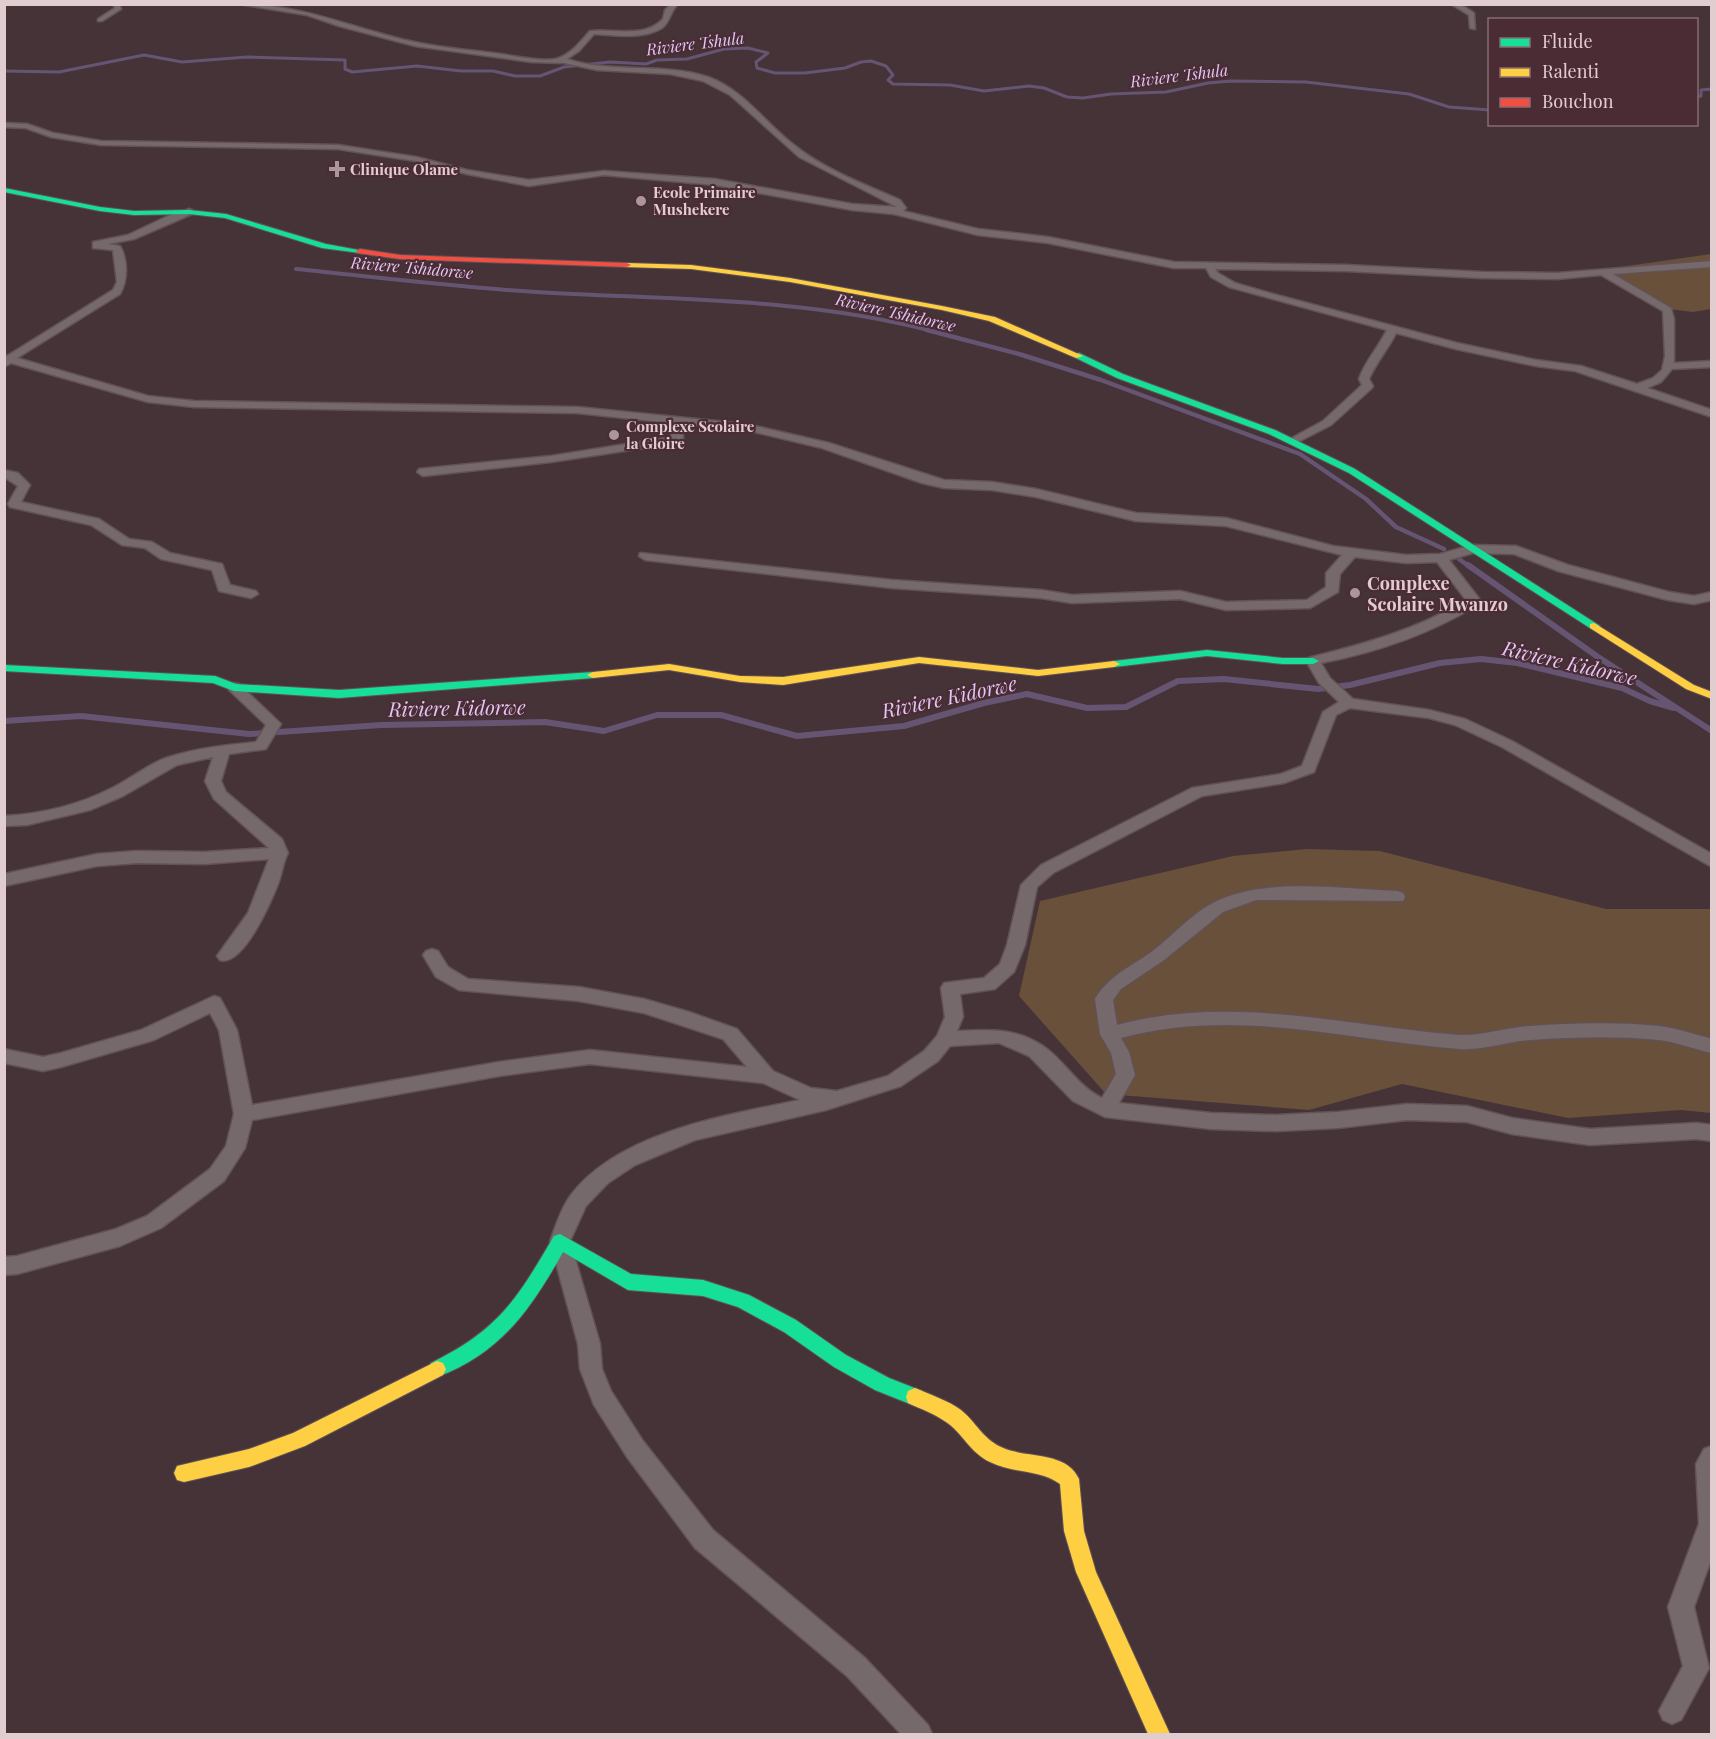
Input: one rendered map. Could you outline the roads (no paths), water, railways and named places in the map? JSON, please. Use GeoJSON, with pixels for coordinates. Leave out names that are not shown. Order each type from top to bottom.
{"type":"FeatureCollection","features":[{"type":"Feature","properties":{"kind":"street"},"geometry":{"type":"LineString","coordinates":[[100,20],[118,9],[116,4]]}},
{"type":"Feature","properties":{"kind":"street"},"geometry":{"type":"LineString","coordinates":[[242,4],[308,14],[415,44],[484,54],[566,61]]}},
{"type":"Feature","properties":{"kind":"street"},"geometry":{"type":"LineString","coordinates":[[675,4],[668,10],[665,21],[655,29],[642,33],[592,32],[577,50],[561,60],[580,67],[678,72],[706,79],[727,90],[801,154],[897,202],[902,208],[894,211]]}},
{"type":"Feature","properties":{"kind":"street"},"geometry":{"type":"LineString","coordinates":[[1454,4],[1472,15],[1473,28]]}},
{"type":"Feature","properties":{"kind":"street"},"geometry":{"type":"LineString","coordinates":[[4,125],[27,126],[51,135],[101,143],[338,147],[416,159],[466,172],[529,183],[553,182],[604,173],[715,182],[852,207],[894,211],[996,236],[1048,240],[1174,265],[1346,268],[1524,276],[1604,273],[1712,264]]}},
{"type":"Feature","properties":{"kind":"street"},"geometry":{"type":"LineString","coordinates":[[4,190],[134,213],[189,212],[243,220],[325,246],[400,257],[691,267],[790,280],[992,319],[1051,342],[1120,376],[1294,441],[1352,471],[1690,687],[1712,696]]}},
{"type":"Feature","properties":{"kind":"street"},"geometry":{"type":"LineString","coordinates":[[7,361],[117,292],[122,282],[120,274],[123,264],[117,248],[96,246],[96,244],[130,237],[189,212]]}},
{"type":"Feature","properties":{"kind":"street"},"geometry":{"type":"LineString","coordinates":[[1209,266],[1214,275],[1232,285],[1456,346],[1536,363],[1577,368],[1712,414]]}},
{"type":"Feature","properties":{"kind":"street"},"geometry":{"type":"LineString","coordinates":[[1604,273],[1668,310],[1671,366],[1656,382],[1637,388]]}},
{"type":"Feature","properties":{"kind":"street"},"geometry":{"type":"LineString","coordinates":[[1294,441],[1327,423],[1368,386],[1364,379],[1369,366],[1380,354],[1393,328]]}},
{"type":"Feature","properties":{"kind":"street"},"geometry":{"type":"LineString","coordinates":[[7,361],[148,399],[194,404],[577,410],[746,427],[790,436],[859,455],[935,482],[992,486],[1035,493],[1130,516],[1210,520],[1244,525],[1333,550],[1406,559],[1441,558],[1472,549],[1516,550],[1563,568],[1668,596],[1694,600],[1712,596]]}},
{"type":"Feature","properties":{"kind":"street"},"geometry":{"type":"LineString","coordinates":[[1671,366],[1712,364]]}},
{"type":"Feature","properties":{"kind":"street"},"geometry":{"type":"LineString","coordinates":[[423,472],[551,459],[677,440],[678,420]]}},
{"type":"Feature","properties":{"kind":"street"},"geometry":{"type":"LineString","coordinates":[[4,473],[14,476],[24,485],[14,504],[95,522],[126,542],[148,545],[166,556],[217,567],[224,588],[251,594]]}},
{"type":"Feature","properties":{"kind":"street"},"geometry":{"type":"LineString","coordinates":[[645,556],[892,584],[1041,594],[1072,599],[1180,595],[1227,606],[1310,604],[1333,589],[1333,573],[1352,552]]}},
{"type":"Feature","properties":{"kind":"street"},"geometry":{"type":"LineString","coordinates":[[4,668],[215,680],[234,687],[339,694],[520,682],[669,667],[740,679],[783,681],[919,660],[1038,673],[1207,653],[1283,661],[1313,661],[1357,652],[1394,640],[1456,612],[1474,601],[1441,558]]}},
{"type":"Feature","properties":{"kind":"street"},"geometry":{"type":"LineString","coordinates":[[1313,661],[1324,680],[1344,700],[1388,710],[1429,714],[1460,722],[1507,744],[1712,862]]}},
{"type":"Feature","properties":{"kind":"street"},"geometry":{"type":"LineString","coordinates":[[4,821],[38,818],[84,806],[117,792],[172,761],[223,750],[261,746],[274,724],[234,687]]}},
{"type":"Feature","properties":{"kind":"street"},"geometry":{"type":"LineString","coordinates":[[184,1473],[249,1458],[298,1440],[455,1360],[499,1330],[529,1295],[560,1241],[579,1200],[612,1169],[660,1142],[837,1099],[894,1081],[932,1056],[945,1039],[954,1017],[950,988],[989,984],[1008,967],[1016,945],[1029,885],[1047,869],[1198,792],[1284,778],[1309,769],[1330,712],[1344,700]]}},
{"type":"Feature","properties":{"kind":"street"},"geometry":{"type":"LineString","coordinates":[[223,750],[213,781],[220,795],[276,843],[280,854],[259,912],[242,938],[226,956]]}},
{"type":"Feature","properties":{"kind":"street"},"geometry":{"type":"LineString","coordinates":[[4,880],[97,860],[137,856],[204,858],[280,854]]}},
{"type":"Feature","properties":{"kind":"street"},"geometry":{"type":"LineString","coordinates":[[1105,1109],[1126,1075],[1120,1052],[1109,1034],[1104,999],[1114,984],[1158,956],[1217,908],[1255,894],[1312,893],[1397,897]]}},
{"type":"Feature","properties":{"kind":"street"},"geometry":{"type":"LineString","coordinates":[[432,955],[442,972],[465,985],[579,994],[683,1017],[730,1034],[766,1076]]}},
{"type":"Feature","properties":{"kind":"street"},"geometry":{"type":"LineString","coordinates":[[4,1056],[43,1064],[61,1060],[147,1035],[214,1003],[228,1030],[244,1114],[235,1148],[217,1175],[154,1222],[120,1237],[17,1265],[4,1266]]}},
{"type":"Feature","properties":{"kind":"street"},"geometry":{"type":"LineString","coordinates":[[1109,1034],[1150,1023],[1241,1017],[1308,1022],[1462,1042],[1529,1033],[1607,1030],[1661,1033],[1712,1046]]}},
{"type":"Feature","properties":{"kind":"street"},"geometry":{"type":"LineString","coordinates":[[945,1039],[1001,1036],[1036,1051],[1080,1096],[1105,1109],[1211,1121],[1276,1123],[1338,1120],[1407,1112],[1467,1114],[1512,1126],[1590,1137],[1712,1133]]}},
{"type":"Feature","properties":{"kind":"street"},"geometry":{"type":"LineString","coordinates":[[244,1114],[499,1069],[590,1057],[766,1076],[807,1095],[837,1099]]}},
{"type":"Feature","properties":{"kind":"street"},"geometry":{"type":"LineString","coordinates":[[560,1241],[589,1344],[591,1369],[602,1397],[635,1449],[704,1539],[856,1667],[919,1734]]}},
{"type":"Feature","properties":{"kind":"street"},"geometry":{"type":"LineString","coordinates":[[560,1241],[628,1282],[703,1288],[743,1301],[790,1326],[856,1371],[954,1416],[973,1438],[995,1455],[1026,1464],[1050,1466],[1069,1479],[1077,1545],[1098,1603],[1150,1710],[1159,1734]]}},
{"type":"Feature","properties":{"kind":"street"},"geometry":{"type":"LineString","coordinates":[[1672,1712],[1696,1668],[1681,1608],[1711,1524],[1708,1464],[1712,1457]]}},
{"type":"Feature","properties":{"kind":"waterway","name":"Riviere Tshula"},"geometry":{"type":"LineString","coordinates":[[4,71],[59,72],[144,55],[182,62],[247,57],[345,60],[345,69],[352,72],[417,66],[461,71],[493,71],[515,76],[540,76],[564,67],[610,62],[646,64],[657,60],[687,59],[724,49],[748,48],[768,53],[756,62],[757,68],[775,73],[805,73],[845,68],[871,61],[886,66],[893,75],[888,80],[893,84],[950,85],[984,91],[1029,86],[1044,88],[1067,97],[1083,98],[1111,94],[1166,92],[1208,83],[1231,81],[1306,82],[1409,94],[1449,107],[1488,110]]}},
{"type":"Feature","properties":{"kind":"waterway","name":"Riviere Tshula"},"geometry":{"type":"LineString","coordinates":[[1698,97],[1701,96],[1701,90],[1712,89]]}},
{"type":"Feature","properties":{"kind":"waterway","name":"Riviere Tshidorwe"},"geometry":{"type":"LineString","coordinates":[[296,269],[506,290],[785,306],[883,320],[932,331]]}},
{"type":"Feature","properties":{"kind":"waterway","name":"Riviere Tshidorwe"},"geometry":{"type":"LineString","coordinates":[[927,330],[1019,354],[1101,380],[1300,454],[1366,499],[1396,527],[1444,549]]}},
{"type":"Feature","properties":{"kind":"waterway"},"geometry":{"type":"LineString","coordinates":[[1459,559],[1470,567]]}},
{"type":"Feature","properties":{"kind":"waterway"},"geometry":{"type":"LineString","coordinates":[[1468,565],[1598,657],[1712,731]]}},
{"type":"Feature","properties":{"kind":"waterway","name":"Riviere Kidorwe"},"geometry":{"type":"LineString","coordinates":[[4,721],[81,716],[249,734],[381,725],[545,722],[604,731],[657,715],[721,715],[797,736],[904,726],[984,703],[1027,694],[1087,708],[1126,707],[1178,681],[1224,679],[1318,689],[1350,685],[1440,663],[1481,659],[1517,663],[1622,688],[1650,701],[1674,708]]}},
{"type":"Feature","properties":{"kind":"place","name":"Clinique Olame"},"geometry":{"type":"Point","coordinates":[337,169]}},
{"type":"Feature","properties":{"kind":"place","name":"Ecole Primaire Mushekere"},"geometry":{"type":"Point","coordinates":[641,201]}},
{"type":"Feature","properties":{"kind":"place","name":"Complexe Scolaire la Gloire"},"geometry":{"type":"Point","coordinates":[614,435]}},
{"type":"Feature","properties":{"kind":"place","name":"Complexe Scolaire Mwanzo"},"geometry":{"type":"Point","coordinates":[1355,593]}}]}
